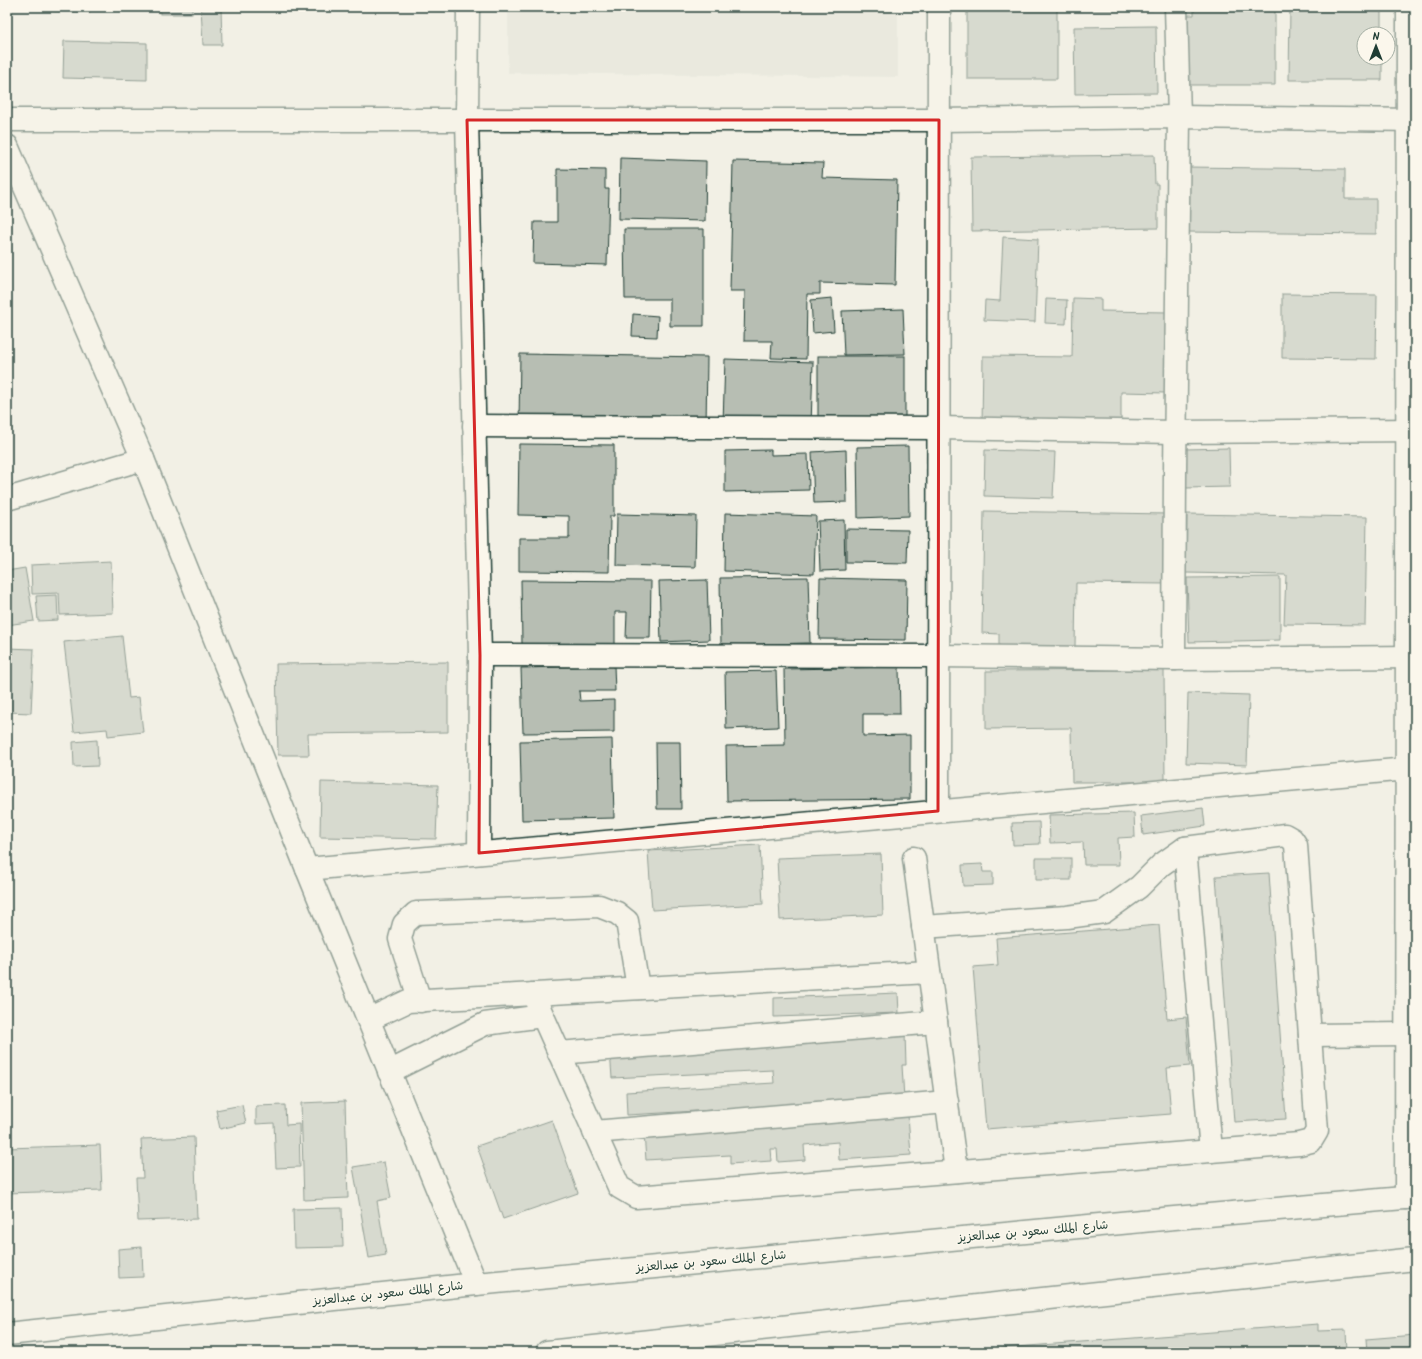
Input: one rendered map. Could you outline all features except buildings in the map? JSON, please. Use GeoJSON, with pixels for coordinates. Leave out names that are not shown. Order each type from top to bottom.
{"type":"FeatureCollection","features":[{"type":"Feature","properties":{"kind":"street"},"geometry":{"type":"LineString","coordinates":[[468,7],[468,120],[480,655],[479,853]]}},
{"type":"Feature","properties":{"kind":"street"},"geometry":{"type":"LineString","coordinates":[[938,7],[938,811]]}},
{"type":"Feature","properties":{"kind":"street"},"geometry":{"type":"LineString","coordinates":[[1174,659],[1179,117],[1176,7]]}},
{"type":"Feature","properties":{"kind":"street"},"geometry":{"type":"LineString","coordinates":[[1408,7],[1411,119],[1411,657],[1407,769],[1411,957],[1406,1034],[1410,1198]]}},
{"type":"Feature","properties":{"kind":"street"},"geometry":{"type":"LineString","coordinates":[[7,120],[938,120],[1179,117],[1411,119]]}},
{"type":"Feature","properties":{"kind":"street"},"geometry":{"type":"LineString","coordinates":[[7,146],[143,459],[307,869],[476,1284]]}},
{"type":"Feature","properties":{"kind":"street"},"geometry":{"type":"LineString","coordinates":[[474,426],[938,428],[1176,432],[1411,430]]}},
{"type":"Feature","properties":{"kind":"street"},"geometry":{"type":"LineString","coordinates":[[7,499],[143,459]]}},
{"type":"Feature","properties":{"kind":"street"},"geometry":{"type":"LineString","coordinates":[[480,655],[938,656],[1174,659],[1411,657]]}},
{"type":"Feature","properties":{"kind":"street"},"geometry":{"type":"LineString","coordinates":[[307,869],[1407,769]]}},
{"type":"Feature","properties":{"kind":"street"},"geometry":{"type":"LineString","coordinates":[[533,994],[619,1187],[636,1197],[1299,1144],[1311,1141],[1317,1131],[1296,845],[1292,839],[1285,835],[1185,848],[1161,865],[1139,887],[1104,912],[1067,917],[923,927]]}},
{"type":"Feature","properties":{"kind":"street"},"geometry":{"type":"LineString","coordinates":[[1185,848],[1211,1151]]}},
{"type":"Feature","properties":{"kind":"street"},"geometry":{"type":"LineString","coordinates":[[914,858],[956,1171]]}},
{"type":"Feature","properties":{"kind":"street"},"geometry":{"type":"LineString","coordinates":[[420,1001],[400,939],[404,924],[416,913],[599,906],[617,913],[627,921],[638,988]]}},
{"type":"Feature","properties":{"kind":"street"},"geometry":{"type":"LineString","coordinates":[[368,1020],[408,1001],[929,972]]}},
{"type":"Feature","properties":{"kind":"street"},"geometry":{"type":"LineString","coordinates":[[389,1072],[485,1024],[542,1016]]}},
{"type":"Feature","properties":{"kind":"street"},"geometry":{"type":"LineString","coordinates":[[559,1053],[936,1022]]}},
{"type":"Feature","properties":{"kind":"street"},"geometry":{"type":"LineString","coordinates":[[1310,1035],[1406,1034]]}},
{"type":"Feature","properties":{"kind":"street"},"geometry":{"type":"LineString","coordinates":[[594,1132],[947,1102]]}},
{"type":"Feature","properties":{"kind":"street","name":"شارع الملك سعود بن عبدالعزيز"},"geometry":{"type":"LineString","coordinates":[[7,1334],[476,1284],[1155,1219],[1410,1198]]}},
{"type":"Feature","properties":{"kind":"street"},"geometry":{"type":"LineString","coordinates":[[547,1352],[1415,1259]]}},
{"type":"Feature","properties":{"kind":"highlighted area"},"geometry":{"type":"Polygon","coordinates":[[[467,120],[939,120],[938,811],[479,853],[480,655],[467,120]]]}},
{"type":"Feature","properties":{"kind":"shaded area"},"geometry":{"type":"Polygon","coordinates":[[[508,7],[898,7],[898,77],[508,73],[508,7]]]}}]}
